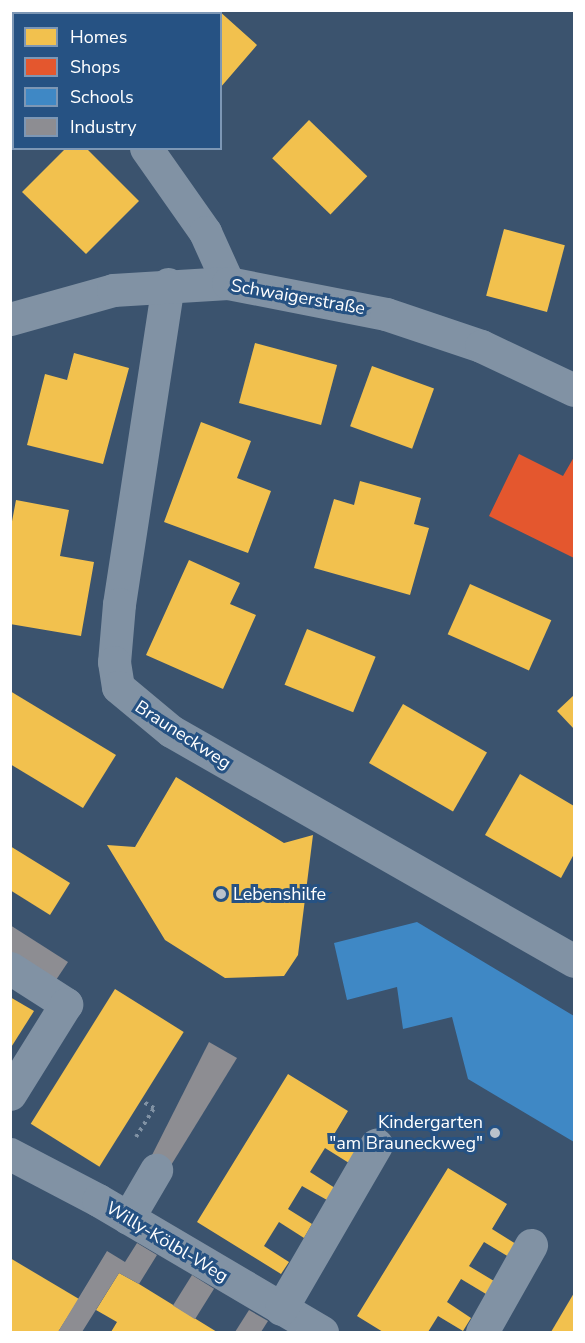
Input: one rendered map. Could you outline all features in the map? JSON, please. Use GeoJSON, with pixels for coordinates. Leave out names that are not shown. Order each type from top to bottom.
{"type":"FeatureCollection","features":[{"type":"Feature","properties":{"kind":"street"},"geometry":{"type":"LineString","coordinates":[[147,150],[205,232],[228,283]]}},
{"type":"Feature","properties":{"kind":"street","name":"Schwaigerstraße"},"geometry":{"type":"LineString","coordinates":[[10,319],[113,290],[168,284],[228,283],[386,314],[488,349],[574,390]]}},
{"type":"Feature","properties":{"kind":"street","name":"Brauneckweg"},"geometry":{"type":"LineString","coordinates":[[168,284],[119,604],[114,662],[118,687],[171,731],[574,962]]}},
{"type":"Feature","properties":{"kind":"street"},"geometry":{"type":"LineString","coordinates":[[10,968],[66,1004],[10,1094]]}},
{"type":"Feature","properties":{"kind":"street"},"geometry":{"type":"LineString","coordinates":[[281,1309],[376,1145]]}},
{"type":"Feature","properties":{"kind":"street","name":"Willy-Kölbl-Weg"},"geometry":{"type":"LineString","coordinates":[[10,1154],[128,1218],[322,1332]]}},
{"type":"Feature","properties":{"kind":"street"},"geometry":{"type":"LineString","coordinates":[[128,1218],[156,1170]]}},
{"type":"Feature","properties":{"kind":"street"},"geometry":{"type":"LineString","coordinates":[[482,1332],[531,1245]]}},
{"type":"Feature","properties":{"kind":"building: Homes"},"geometry":{"type":"Polygon","coordinates":[[[54,10],[89,10],[88,12],[54,10]]]}},
{"type":"Feature","properties":{"kind":"building: Homes"},"geometry":{"type":"Polygon","coordinates":[[[183,10],[218,10],[220,12],[183,10]]]}},
{"type":"Feature","properties":{"kind":"building: Homes"},"geometry":{"type":"Polygon","coordinates":[[[222,14],[257,45],[222,86],[222,14]]]}},
{"type":"Feature","properties":{"kind":"building: Homes"},"geometry":{"type":"Polygon","coordinates":[[[309,120],[367,176],[330,214],[272,158],[309,120]]]}},
{"type":"Feature","properties":{"kind":"building: Homes"},"geometry":{"type":"Polygon","coordinates":[[[64,150],[88,150],[139,201],[86,254],[22,192],[64,150]]]}},
{"type":"Feature","properties":{"kind":"building: Homes"},"geometry":{"type":"Polygon","coordinates":[[[504,229],[565,245],[547,312],[486,296],[504,229]]]}},
{"type":"Feature","properties":{"kind":"building: Homes"},"geometry":{"type":"Polygon","coordinates":[[[255,343],[337,365],[321,425],[239,403],[255,343]]]}},
{"type":"Feature","properties":{"kind":"building: Homes"},"geometry":{"type":"Polygon","coordinates":[[[74,353],[129,368],[103,464],[27,445],[45,374],[67,380],[74,353]]]}},
{"type":"Feature","properties":{"kind":"building: Homes"},"geometry":{"type":"Polygon","coordinates":[[[372,366],[434,389],[412,449],[350,426],[372,366]]]}},
{"type":"Feature","properties":{"kind":"building: Homes"},"geometry":{"type":"Polygon","coordinates":[[[201,422],[251,441],[237,478],[271,491],[248,553],[164,522],[201,422]]]}},
{"type":"Feature","properties":{"kind":"building: Homes"},"geometry":{"type":"Polygon","coordinates":[[[360,481],[421,498],[414,524],[429,528],[410,595],[314,568],[334,499],[354,505],[360,481]]]}},
{"type":"Feature","properties":{"kind":"building: Homes"},"geometry":{"type":"Polygon","coordinates":[[[16,500],[69,510],[60,556],[94,562],[81,636],[10,624],[10,532],[16,500]]]}},
{"type":"Feature","properties":{"kind":"building: Homes"},"geometry":{"type":"Polygon","coordinates":[[[189,560],[240,583],[230,604],[256,615],[223,689],[146,655],[189,560]]]}},
{"type":"Feature","properties":{"kind":"building: Homes"},"geometry":{"type":"Polygon","coordinates":[[[470,584],[551,620],[529,670],[448,634],[470,584]]]}},
{"type":"Feature","properties":{"kind":"building: Homes"},"geometry":{"type":"Polygon","coordinates":[[[307,629],[376,657],[353,712],[285,685],[307,629]]]}},
{"type":"Feature","properties":{"kind":"building: Homes"},"geometry":{"type":"Polygon","coordinates":[[[10,691],[116,755],[83,808],[10,764],[10,691]]]}},
{"type":"Feature","properties":{"kind":"building: Homes"},"geometry":{"type":"Polygon","coordinates":[[[574,695],[574,729],[557,711],[574,695]]]}},
{"type":"Feature","properties":{"kind":"building: Homes"},"geometry":{"type":"Polygon","coordinates":[[[403,704],[487,752],[453,811],[369,763],[403,704]]]}},
{"type":"Feature","properties":{"kind":"building: Homes"},"geometry":{"type":"Polygon","coordinates":[[[520,774],[574,806],[574,854],[561,878],[485,835],[520,774]]]}},
{"type":"Feature","properties":{"kind":"building: Homes","name":"Lebenshilfe"},"geometry":{"type":"Polygon","coordinates":[[[176,777],[284,843],[313,835],[298,955],[284,976],[225,978],[165,940],[107,845],[135,847],[176,777]]]}},
{"type":"Feature","properties":{"kind":"building: Homes"},"geometry":{"type":"Polygon","coordinates":[[[10,846],[70,883],[50,915],[10,890],[10,846]]]}},
{"type":"Feature","properties":{"kind":"building: Homes"},"geometry":{"type":"Polygon","coordinates":[[[115,989],[184,1032],[99,1167],[31,1124],[115,989]]]}},
{"type":"Feature","properties":{"kind":"building: Homes"},"geometry":{"type":"Polygon","coordinates":[[[10,997],[34,1011],[10,1049],[10,997]]]}},
{"type":"Feature","properties":{"kind":"building: Homes"},"geometry":{"type":"Polygon","coordinates":[[[288,1074],[348,1111],[333,1136],[357,1151],[349,1163],[325,1148],[310,1172],[335,1188],[327,1200],[302,1186],[288,1209],[312,1224],[304,1238],[279,1222],[264,1246],[289,1262],[281,1274],[197,1222],[288,1074]]]}},
{"type":"Feature","properties":{"kind":"building: Homes"},"geometry":{"type":"Polygon","coordinates":[[[448,1168],[507,1204],[492,1229],[516,1244],[509,1257],[484,1242],[469,1266],[494,1281],[486,1294],[461,1279],[447,1302],[471,1318],[463,1331],[438,1316],[428,1332],[383,1332],[357,1316],[448,1168]]]}},
{"type":"Feature","properties":{"kind":"building: Homes"},"geometry":{"type":"Polygon","coordinates":[[[10,1258],[79,1299],[58,1332],[10,1332],[10,1258]]]}},
{"type":"Feature","properties":{"kind":"building: Homes"},"geometry":{"type":"Polygon","coordinates":[[[119,1273],[217,1332],[111,1332],[117,1322],[96,1310],[119,1273]]]}},
{"type":"Feature","properties":{"kind":"building: Homes"},"geometry":{"type":"Polygon","coordinates":[[[574,1293],[574,1332],[551,1332],[574,1293]]]}},
{"type":"Feature","properties":{"kind":"building: Shops"},"geometry":{"type":"Polygon","coordinates":[[[519,454],[563,476],[574,457],[574,558],[489,516],[519,454]]]}},
{"type":"Feature","properties":{"kind":"building: Schools"},"geometry":{"type":"Polygon","coordinates":[[[417,922],[574,1016],[574,1142],[468,1079],[452,1017],[403,1029],[397,987],[347,1000],[334,943],[417,922]]]}},
{"type":"Feature","properties":{"kind":"building: Industry"},"geometry":{"type":"Polygon","coordinates":[[[10,925],[68,962],[54,983],[10,955],[10,925]]]}},
{"type":"Feature","properties":{"kind":"building: Industry"},"geometry":{"type":"Polygon","coordinates":[[[209,1042],[237,1058],[165,1175],[147,1165],[209,1042]]]}},
{"type":"Feature","properties":{"kind":"building: Industry"},"geometry":{"type":"Polygon","coordinates":[[[137,1243],[157,1255],[139,1284],[119,1273],[82,1332],[58,1332],[107,1251],[125,1262],[137,1243]]]}},
{"type":"Feature","properties":{"kind":"building: Industry"},"geometry":{"type":"Polygon","coordinates":[[[192,1275],[214,1289],[195,1319],[173,1306],[192,1275]]]}},
{"type":"Feature","properties":{"kind":"building: Industry"},"geometry":{"type":"Polygon","coordinates":[[[249,1310],[268,1321],[261,1332],[235,1332],[249,1310]]]}},
{"type":"Feature","properties":{"kind":"place","name":"Lebenshilfe"},"geometry":{"type":"Point","coordinates":[221,894]}},
{"type":"Feature","properties":{"kind":"place","name":"Kindergarten \"am Brauneckweg\""},"geometry":{"type":"Point","coordinates":[495,1133]}}]}
